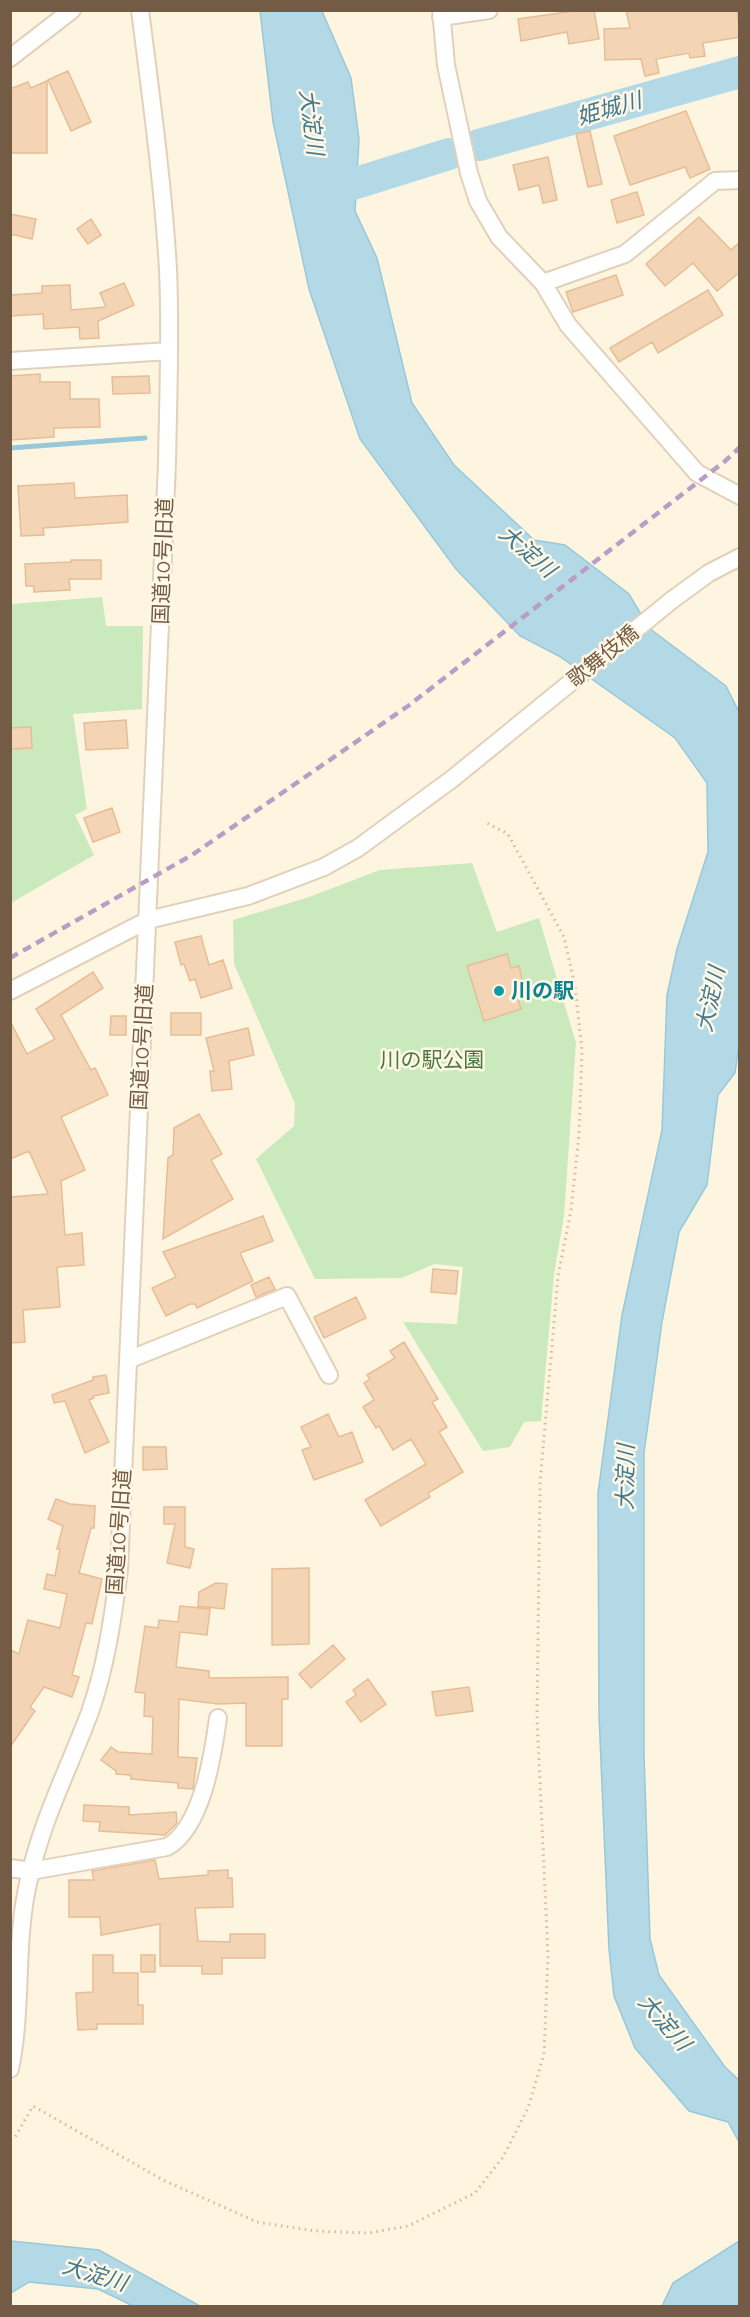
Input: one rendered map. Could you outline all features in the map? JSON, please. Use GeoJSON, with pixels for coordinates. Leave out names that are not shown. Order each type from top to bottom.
{"type":"FeatureCollection","features":[{"type":"Feature","properties":{"kind":"street"},"geometry":{"type":"LineString","coordinates":[[10,58],[72,10]]}},
{"type":"Feature","properties":{"kind":"street","name":"国道10号旧道"},"geometry":{"type":"LineString","coordinates":[[10,2069],[15,2045],[20,1936],[31,1871],[43,1824],[90,1711],[104,1663],[113,1620],[119,1569],[148,920],[169,351],[168,271],[160,172],[140,10]]}},
{"type":"Feature","properties":{"kind":"street"},"geometry":{"type":"LineString","coordinates":[[489,10],[441,14],[446,65],[469,173],[478,201],[499,237],[543,283],[568,325],[697,474],[740,496]]}},
{"type":"Feature","properties":{"kind":"street"},"geometry":{"type":"LineString","coordinates":[[543,283],[625,254],[715,181],[740,180]]}},
{"type":"Feature","properties":{"kind":"street"},"geometry":{"type":"LineString","coordinates":[[10,361],[169,351]]}},
{"type":"Feature","properties":{"kind":"street","name":"歌舞伎橋"},"geometry":{"type":"LineString","coordinates":[[10,991],[148,920],[248,896],[324,867],[358,848],[400,819],[672,600],[709,573],[740,557]]}},
{"type":"Feature","properties":{"kind":"street"},"geometry":{"type":"LineString","coordinates":[[128,1360],[287,1296],[328,1374]]}},
{"type":"Feature","properties":{"kind":"street"},"geometry":{"type":"LineString","coordinates":[[10,1868],[31,1871],[167,1847],[178,1841],[190,1824],[212,1759],[218,1718]]}},
{"type":"Feature","properties":{"kind":"path"},"geometry":{"type":"LineString","coordinates":[[10,2135],[15,2137],[33,2106],[163,2180],[257,2222],[315,2231],[369,2233],[408,2226],[475,2193],[503,2157],[528,2108],[544,2054],[548,1955],[537,1718],[540,1483],[558,1276],[571,1210],[579,1135],[582,1051],[575,986],[564,938],[508,834],[485,822]]}},
{"type":"Feature","properties":{"kind":"green space"},"geometry":{"type":"Polygon","coordinates":[[[102,597],[106,626],[143,626],[142,709],[73,714],[87,809],[75,815],[94,855],[11,903],[11,604],[102,597]]]}},
{"type":"Feature","properties":{"kind":"green space","name":"川の駅公園"},"geometry":{"type":"Polygon","coordinates":[[[472,863],[497,932],[539,918],[576,1043],[564,1216],[554,1274],[541,1421],[524,1422],[510,1447],[483,1451],[403,1322],[457,1324],[463,1267],[434,1264],[402,1278],[315,1279],[256,1159],[294,1126],[295,1104],[234,964],[233,920],[309,897],[380,870],[472,863]]]}},
{"type":"Feature","properties":{"kind":"water","name":"大淀川"},"geometry":{"type":"Polygon","coordinates":[[[260,11],[322,11],[351,78],[359,139],[355,211],[377,258],[412,403],[454,465],[534,540],[565,545],[629,594],[649,628],[726,686],[739,712],[739,1045],[735,1073],[718,1095],[707,1185],[679,1232],[662,1322],[644,1453],[644,1754],[650,1939],[659,1975],[725,2067],[739,2080],[739,2142],[728,2122],[689,2111],[635,2048],[614,1996],[609,1949],[599,1715],[598,1493],[622,1315],[662,1130],[667,995],[677,949],[708,852],[707,783],[675,738],[559,656],[520,636],[456,569],[360,439],[309,289],[273,122],[260,11]]]}},
{"type":"Feature","properties":{"kind":"water","name":"大淀川"},"geometry":{"type":"Polygon","coordinates":[[[11,2241],[99,2250],[200,2306],[133,2306],[98,2289],[29,2282],[11,2293],[11,2241]]]}},
{"type":"Feature","properties":{"kind":"water"},"geometry":{"type":"Polygon","coordinates":[[[739,2241],[739,2306],[662,2306],[673,2283],[739,2241]]]}},
{"type":"Feature","properties":{"kind":"building"},"geometry":{"type":"Polygon","coordinates":[[[594,10],[599,39],[569,44],[567,32],[521,41],[518,19],[594,10]]]}},
{"type":"Feature","properties":{"kind":"building"},"geometry":{"type":"Polygon","coordinates":[[[626,10],[737,10],[740,37],[703,43],[705,56],[690,58],[689,53],[656,59],[659,73],[645,76],[641,59],[605,60],[604,29],[630,28],[626,10]]]}},
{"type":"Feature","properties":{"kind":"building"},"geometry":{"type":"Polygon","coordinates":[[[68,71],[91,122],[71,131],[48,80],[68,71]]]}},
{"type":"Feature","properties":{"kind":"building"},"geometry":{"type":"Polygon","coordinates":[[[47,81],[47,153],[10,153],[10,89],[28,82],[31,88],[47,81]]]}},
{"type":"Feature","properties":{"kind":"building"},"geometry":{"type":"Polygon","coordinates":[[[686,111],[710,169],[690,178],[685,167],[630,185],[614,136],[686,111]]]}},
{"type":"Feature","properties":{"kind":"building"},"geometry":{"type":"Polygon","coordinates":[[[590,131],[602,184],[588,187],[576,134],[590,131]]]}},
{"type":"Feature","properties":{"kind":"building"},"geometry":{"type":"Polygon","coordinates":[[[548,157],[557,200],[543,203],[539,185],[519,190],[513,165],[548,157]]]}},
{"type":"Feature","properties":{"kind":"building"},"geometry":{"type":"Polygon","coordinates":[[[637,192],[644,215],[617,223],[611,200],[637,192]]]}},
{"type":"Feature","properties":{"kind":"building"},"geometry":{"type":"Polygon","coordinates":[[[10,214],[36,219],[32,239],[10,234],[10,214]]]}},
{"type":"Feature","properties":{"kind":"building"},"geometry":{"type":"Polygon","coordinates":[[[699,217],[731,250],[740,242],[740,272],[717,291],[693,263],[665,286],[646,264],[699,217]]]}},
{"type":"Feature","properties":{"kind":"building"},"geometry":{"type":"Polygon","coordinates":[[[91,219],[101,235],[88,244],[77,229],[91,219]]]}},
{"type":"Feature","properties":{"kind":"building"},"geometry":{"type":"Polygon","coordinates":[[[616,275],[623,295],[573,312],[566,292],[616,275]]]}},
{"type":"Feature","properties":{"kind":"building"},"geometry":{"type":"Polygon","coordinates":[[[124,283],[134,305],[98,321],[99,338],[80,339],[79,327],[44,329],[43,314],[10,316],[10,295],[42,293],[42,286],[70,285],[71,310],[106,307],[100,293],[124,283]]]}},
{"type":"Feature","properties":{"kind":"building"},"geometry":{"type":"Polygon","coordinates":[[[708,290],[723,315],[658,353],[652,342],[619,362],[610,348],[708,290]]]}},
{"type":"Feature","properties":{"kind":"building"},"geometry":{"type":"Polygon","coordinates":[[[40,374],[40,382],[70,382],[70,399],[99,399],[100,427],[54,428],[54,437],[11,440],[10,376],[40,374]]]}},
{"type":"Feature","properties":{"kind":"building"},"geometry":{"type":"Polygon","coordinates":[[[149,376],[150,393],[113,394],[112,377],[149,376]]]}},
{"type":"Feature","properties":{"kind":"building"},"geometry":{"type":"Polygon","coordinates":[[[74,483],[75,498],[127,495],[128,522],[43,528],[44,535],[21,536],[18,486],[74,483]]]}},
{"type":"Feature","properties":{"kind":"building"},"geometry":{"type":"Polygon","coordinates":[[[71,560],[101,560],[101,579],[69,579],[70,590],[34,592],[34,586],[26,586],[25,564],[71,562],[71,560]]]}},
{"type":"Feature","properties":{"kind":"building"},"geometry":{"type":"Polygon","coordinates":[[[126,720],[128,748],[86,750],[84,723],[126,720]]]}},
{"type":"Feature","properties":{"kind":"building"},"geometry":{"type":"Polygon","coordinates":[[[31,727],[32,748],[10,749],[10,728],[31,727]]]}},
{"type":"Feature","properties":{"kind":"building"},"geometry":{"type":"Polygon","coordinates":[[[112,808],[120,832],[93,842],[84,818],[112,808]]]}},
{"type":"Feature","properties":{"kind":"building"},"geometry":{"type":"Polygon","coordinates":[[[201,936],[209,965],[223,960],[232,988],[201,998],[195,979],[190,981],[184,964],[181,965],[175,942],[201,936]]]}},
{"type":"Feature","properties":{"kind":"building","name":"川の駅"},"geometry":{"type":"Polygon","coordinates":[[[507,954],[511,968],[519,966],[526,997],[518,999],[521,1009],[484,1021],[467,966],[507,954]]]}},
{"type":"Feature","properties":{"kind":"building"},"geometry":{"type":"Polygon","coordinates":[[[93,972],[103,988],[61,1015],[91,1070],[95,1068],[108,1095],[61,1117],[85,1170],[61,1181],[65,1235],[82,1233],[84,1265],[57,1267],[60,1307],[23,1310],[25,1342],[10,1343],[10,1197],[48,1194],[29,1151],[10,1159],[10,1021],[27,1054],[55,1039],[36,1009],[93,972]]]}},
{"type":"Feature","properties":{"kind":"building"},"geometry":{"type":"Polygon","coordinates":[[[171,1013],[201,1013],[201,1035],[171,1035],[171,1013]]]}},
{"type":"Feature","properties":{"kind":"building"},"geometry":{"type":"Polygon","coordinates":[[[111,1016],[126,1016],[126,1035],[110,1035],[111,1016]]]}},
{"type":"Feature","properties":{"kind":"building"},"geometry":{"type":"Polygon","coordinates":[[[248,1028],[254,1055],[229,1061],[232,1089],[212,1091],[210,1071],[214,1071],[206,1038],[248,1028]]]}},
{"type":"Feature","properties":{"kind":"building"},"geometry":{"type":"Polygon","coordinates":[[[199,1114],[222,1154],[211,1160],[233,1199],[163,1239],[168,1158],[173,1155],[174,1128],[199,1114]]]}},
{"type":"Feature","properties":{"kind":"building"},"geometry":{"type":"Polygon","coordinates":[[[263,1216],[273,1241],[240,1253],[253,1281],[197,1308],[195,1304],[190,1304],[166,1316],[152,1288],[176,1277],[163,1252],[263,1216]]]}},
{"type":"Feature","properties":{"kind":"building"},"geometry":{"type":"Polygon","coordinates":[[[433,1269],[458,1271],[456,1294],[431,1292],[433,1269]]]}},
{"type":"Feature","properties":{"kind":"building"},"geometry":{"type":"Polygon","coordinates":[[[269,1277],[275,1289],[256,1297],[251,1285],[269,1277]]]}},
{"type":"Feature","properties":{"kind":"building"},"geometry":{"type":"Polygon","coordinates":[[[356,1297],[366,1318],[324,1338],[314,1317],[356,1297]]]}},
{"type":"Feature","properties":{"kind":"building"},"geometry":{"type":"Polygon","coordinates":[[[404,1342],[438,1399],[432,1402],[447,1427],[439,1432],[463,1472],[428,1493],[430,1497],[381,1526],[365,1500],[426,1464],[411,1439],[393,1450],[379,1426],[376,1428],[363,1407],[374,1400],[364,1383],[370,1379],[367,1375],[395,1358],[390,1351],[404,1342]]]}},
{"type":"Feature","properties":{"kind":"building"},"geometry":{"type":"Polygon","coordinates":[[[106,1375],[109,1393],[93,1396],[94,1398],[89,1400],[109,1442],[85,1453],[65,1401],[54,1403],[52,1395],[93,1380],[93,1377],[106,1375]]]}},
{"type":"Feature","properties":{"kind":"building"},"geometry":{"type":"Polygon","coordinates":[[[328,1414],[339,1437],[352,1432],[363,1462],[314,1480],[302,1450],[311,1447],[301,1427],[328,1414]]]}},
{"type":"Feature","properties":{"kind":"building"},"geometry":{"type":"Polygon","coordinates":[[[143,1447],[166,1447],[167,1469],[143,1470],[143,1447]]]}},
{"type":"Feature","properties":{"kind":"building"},"geometry":{"type":"Polygon","coordinates":[[[56,1499],[70,1504],[95,1506],[94,1528],[91,1528],[79,1573],[102,1579],[92,1624],[86,1623],[72,1675],[79,1677],[72,1697],[44,1687],[30,1707],[35,1711],[10,1747],[10,1650],[19,1654],[28,1620],[60,1628],[67,1594],[44,1589],[47,1574],[55,1576],[60,1549],[57,1549],[63,1526],[48,1519],[56,1499]]]}},
{"type":"Feature","properties":{"kind":"building"},"geometry":{"type":"Polygon","coordinates":[[[164,1507],[185,1507],[185,1547],[194,1549],[190,1568],[167,1563],[175,1524],[164,1524],[164,1507]]]}},
{"type":"Feature","properties":{"kind":"building"},"geometry":{"type":"Polygon","coordinates":[[[309,1568],[309,1644],[272,1645],[272,1569],[309,1568]]]}},
{"type":"Feature","properties":{"kind":"building"},"geometry":{"type":"Polygon","coordinates":[[[216,1583],[227,1584],[224,1609],[198,1606],[199,1592],[216,1583]]]}},
{"type":"Feature","properties":{"kind":"building"},"geometry":{"type":"Polygon","coordinates":[[[180,1606],[210,1609],[207,1635],[180,1632],[176,1667],[209,1671],[209,1678],[288,1677],[288,1699],[282,1699],[282,1746],[246,1746],[246,1703],[218,1704],[179,1699],[178,1757],[197,1758],[193,1789],[178,1788],[178,1783],[131,1779],[131,1775],[116,1774],[116,1771],[101,1760],[111,1747],[118,1752],[152,1754],[153,1717],[144,1716],[145,1693],[135,1692],[145,1626],[158,1628],[159,1620],[178,1622],[180,1606]]]}},
{"type":"Feature","properties":{"kind":"building"},"geometry":{"type":"Polygon","coordinates":[[[333,1645],[345,1659],[311,1688],[299,1674],[333,1645]]]}},
{"type":"Feature","properties":{"kind":"building"},"geometry":{"type":"Polygon","coordinates":[[[368,1679],[386,1704],[361,1722],[346,1702],[356,1695],[353,1690],[368,1679]]]}},
{"type":"Feature","properties":{"kind":"building"},"geometry":{"type":"Polygon","coordinates":[[[469,1687],[473,1711],[436,1716],[432,1692],[469,1687]]]}},
{"type":"Feature","properties":{"kind":"building"},"geometry":{"type":"Polygon","coordinates":[[[84,1805],[129,1807],[129,1815],[176,1812],[177,1823],[165,1835],[99,1831],[100,1822],[83,1821],[84,1805]]]}},
{"type":"Feature","properties":{"kind":"building"},"geometry":{"type":"Polygon","coordinates":[[[155,1860],[159,1879],[208,1875],[208,1871],[228,1870],[228,1878],[232,1878],[233,1907],[195,1908],[198,1941],[230,1942],[230,1934],[265,1934],[265,1958],[222,1958],[222,1974],[202,1974],[202,1966],[160,1966],[160,1924],[101,1935],[100,1917],[69,1917],[69,1880],[94,1880],[92,1871],[155,1860]]]}},
{"type":"Feature","properties":{"kind":"building"},"geometry":{"type":"Polygon","coordinates":[[[93,1955],[113,1955],[113,1973],[138,1973],[138,2005],[143,2005],[143,2024],[97,2024],[97,2029],[78,2030],[76,1993],[93,1992],[93,1955]]]}},
{"type":"Feature","properties":{"kind":"building"},"geometry":{"type":"Polygon","coordinates":[[[141,1955],[155,1955],[155,1972],[141,1972],[141,1955]]]}},
{"type":"Feature","properties":{"kind":"waterway","name":"姫城川"},"geometry":{"type":"LineString","coordinates":[[479,145],[740,72]]}},
{"type":"Feature","properties":{"kind":"waterway","name":"姫城川"},"geometry":{"type":"LineString","coordinates":[[321,194],[449,154]]}},
{"type":"Feature","properties":{"kind":"waterway"},"geometry":{"type":"LineString","coordinates":[[10,448],[145,438]]}},
{"type":"Feature","properties":{"kind":"railway"},"geometry":{"type":"LineString","coordinates":[[10,958],[192,855],[408,706],[724,462],[740,447]]}},
{"type":"Feature","properties":{"kind":"place","name":"川の駅"},"geometry":{"type":"Point","coordinates":[499,991]}}]}
